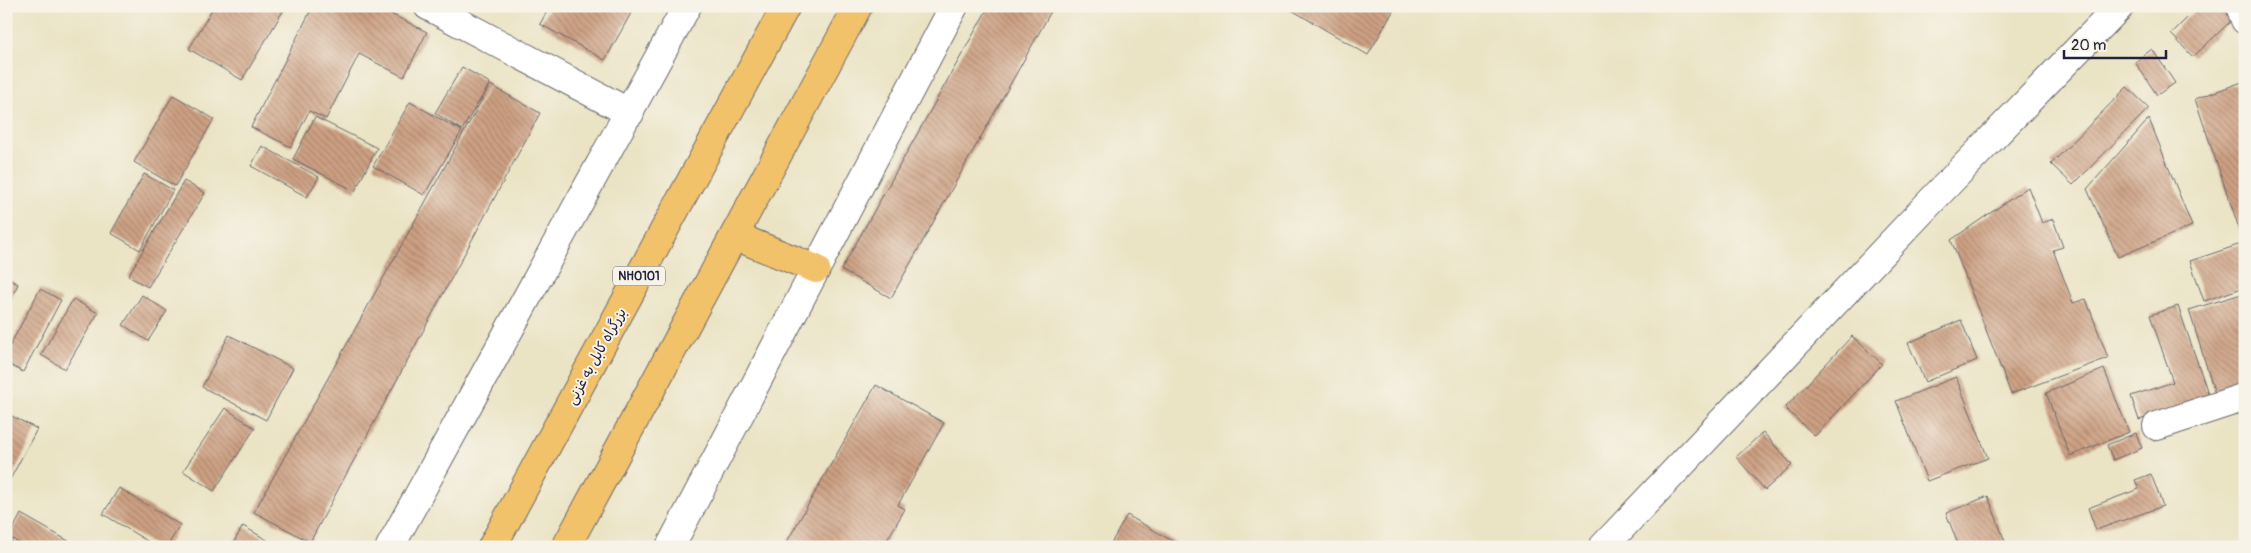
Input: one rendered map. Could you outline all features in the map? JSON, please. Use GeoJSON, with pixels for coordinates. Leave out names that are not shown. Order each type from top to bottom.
{"type":"FeatureCollection","features":[{"type":"Feature","properties":{"kind":"highway","name":"بزرگراه کابل به غزنی"},"geometry":{"type":"LineString","coordinates":[[492,547],[786,6]]}},
{"type":"Feature","properties":{"kind":"highway"},"geometry":{"type":"LineString","coordinates":[[566,547],[858,6]]}},
{"type":"Feature","properties":{"kind":"highway"},"geometry":{"type":"LineString","coordinates":[[735,236],[816,269]]}},
{"type":"Feature","properties":{"kind":"street"},"geometry":{"type":"LineString","coordinates":[[428,6],[630,113]]}},
{"type":"Feature","properties":{"kind":"street"},"geometry":{"type":"LineString","coordinates":[[390,547],[630,113],[687,6]]}},
{"type":"Feature","properties":{"kind":"street"},"geometry":{"type":"LineString","coordinates":[[670,547],[954,6]]}},
{"type":"Feature","properties":{"kind":"street"},"geometry":{"type":"LineString","coordinates":[[1602,547],[1922,210],[2120,6]]}},
{"type":"Feature","properties":{"kind":"street"},"geometry":{"type":"LineString","coordinates":[[2240,6],[2245,20]]}},
{"type":"Feature","properties":{"kind":"street"},"geometry":{"type":"LineString","coordinates":[[2157,426],[2245,397]]}},
{"type":"Feature","properties":{"kind":"building"},"geometry":{"type":"Polygon","coordinates":[[[214,6],[286,6],[242,80],[189,49],[214,6]]]}},
{"type":"Feature","properties":{"kind":"building"},"geometry":{"type":"Polygon","coordinates":[[[313,6],[375,6],[427,32],[404,77],[359,54],[326,119],[309,111],[291,147],[251,127],[313,6]]]}},
{"type":"Feature","properties":{"kind":"building"},"geometry":{"type":"Polygon","coordinates":[[[550,6],[635,6],[605,60],[540,24],[550,6]]]}},
{"type":"Feature","properties":{"kind":"building"},"geometry":{"type":"Polygon","coordinates":[[[989,6],[1054,6],[891,298],[841,270],[989,6]]]}},
{"type":"Feature","properties":{"kind":"building"},"geometry":{"type":"Polygon","coordinates":[[[1285,6],[1396,6],[1368,55],[1285,6]]]}},
{"type":"Feature","properties":{"kind":"building"},"geometry":{"type":"Polygon","coordinates":[[[2199,6],[2227,6],[2233,19],[2193,57],[2171,34],[2199,6]]]}},
{"type":"Feature","properties":{"kind":"building"},"geometry":{"type":"Polygon","coordinates":[[[2152,49],[2175,83],[2157,95],[2135,62],[2152,49]]]}},
{"type":"Feature","properties":{"kind":"building"},"geometry":{"type":"Polygon","coordinates":[[[462,67],[490,83],[462,130],[435,113],[462,67]]]}},
{"type":"Feature","properties":{"kind":"building"},"geometry":{"type":"Polygon","coordinates":[[[2245,81],[2245,287],[2204,301],[2190,261],[2244,243],[2195,99],[2245,81]]]}},
{"type":"Feature","properties":{"kind":"building"},"geometry":{"type":"Polygon","coordinates":[[[490,85],[540,113],[310,542],[254,512],[490,85]]]}},
{"type":"Feature","properties":{"kind":"building"},"geometry":{"type":"Polygon","coordinates":[[[2127,87],[2149,108],[2073,185],[2051,164],[2127,87]]]}},
{"type":"Feature","properties":{"kind":"building"},"geometry":{"type":"Polygon","coordinates":[[[173,95],[214,119],[175,186],[134,162],[173,95]]]}},
{"type":"Feature","properties":{"kind":"building"},"geometry":{"type":"Polygon","coordinates":[[[410,102],[462,131],[424,195],[373,166],[410,102]]]}},
{"type":"Feature","properties":{"kind":"building"},"geometry":{"type":"Polygon","coordinates":[[[315,117],[377,148],[355,191],[293,159],[315,117]]]}},
{"type":"Feature","properties":{"kind":"building"},"geometry":{"type":"Polygon","coordinates":[[[2149,119],[2192,226],[2118,257],[2087,189],[2149,119]]]}},
{"type":"Feature","properties":{"kind":"building"},"geometry":{"type":"Polygon","coordinates":[[[262,146],[319,177],[307,197],[251,166],[262,146]]]}},
{"type":"Feature","properties":{"kind":"building"},"geometry":{"type":"Polygon","coordinates":[[[144,174],[173,190],[140,250],[111,233],[144,174]]]}},
{"type":"Feature","properties":{"kind":"building"},"geometry":{"type":"Polygon","coordinates":[[[184,181],[205,193],[148,287],[128,276],[184,181]]]}},
{"type":"Feature","properties":{"kind":"building"},"geometry":{"type":"Polygon","coordinates":[[[2028,187],[2042,223],[2053,219],[2063,247],[2053,250],[2073,303],[2086,299],[2108,358],[2011,394],[1951,240],[2028,187]]]}},
{"type":"Feature","properties":{"kind":"building"},"geometry":{"type":"Polygon","coordinates":[[[6,278],[18,284],[9,303],[6,302],[6,278]]]}},
{"type":"Feature","properties":{"kind":"building"},"geometry":{"type":"Polygon","coordinates":[[[40,289],[61,300],[23,372],[6,363],[6,353],[40,289]]]}},
{"type":"Feature","properties":{"kind":"building"},"geometry":{"type":"Polygon","coordinates":[[[2245,293],[2245,388],[2216,397],[2189,310],[2245,293]]]}},
{"type":"Feature","properties":{"kind":"building"},"geometry":{"type":"Polygon","coordinates":[[[142,295],[167,311],[148,341],[123,325],[142,295]]]}},
{"type":"Feature","properties":{"kind":"building"},"geometry":{"type":"Polygon","coordinates":[[[73,299],[98,313],[65,369],[41,355],[73,299]]]}},
{"type":"Feature","properties":{"kind":"building"},"geometry":{"type":"Polygon","coordinates":[[[2178,306],[2209,396],[2139,420],[2131,396],[2173,382],[2150,315],[2178,306]]]}},
{"type":"Feature","properties":{"kind":"building"},"geometry":{"type":"Polygon","coordinates":[[[1961,320],[1977,360],[1925,382],[1908,343],[1961,320]]]}},
{"type":"Feature","properties":{"kind":"building"},"geometry":{"type":"Polygon","coordinates":[[[229,335],[293,368],[266,420],[202,387],[229,335]]]}},
{"type":"Feature","properties":{"kind":"building"},"geometry":{"type":"Polygon","coordinates":[[[1852,336],[1882,364],[1815,436],[1785,408],[1852,336]]]}},
{"type":"Feature","properties":{"kind":"building"},"geometry":{"type":"Polygon","coordinates":[[[2104,369],[2129,432],[2070,456],[2046,393],[2104,369]]]}},
{"type":"Feature","properties":{"kind":"building"},"geometry":{"type":"Polygon","coordinates":[[[1956,377],[1988,458],[1927,481],[1896,401],[1956,377]]]}},
{"type":"Feature","properties":{"kind":"building"},"geometry":{"type":"Polygon","coordinates":[[[876,385],[944,423],[898,505],[905,509],[883,547],[784,547],[876,385]]]}},
{"type":"Feature","properties":{"kind":"building"},"geometry":{"type":"Polygon","coordinates":[[[225,408],[255,428],[214,491],[183,471],[225,408]]]}},
{"type":"Feature","properties":{"kind":"building"},"geometry":{"type":"Polygon","coordinates":[[[6,413],[37,429],[6,487],[6,413]]]}},
{"type":"Feature","properties":{"kind":"building"},"geometry":{"type":"Polygon","coordinates":[[[1763,432],[1792,465],[1765,490],[1736,457],[1763,432]]]}},
{"type":"Feature","properties":{"kind":"building"},"geometry":{"type":"Polygon","coordinates":[[[2136,433],[2142,448],[2113,460],[2107,445],[2136,433]]]}},
{"type":"Feature","properties":{"kind":"building"},"geometry":{"type":"Polygon","coordinates":[[[2151,474],[2163,506],[2096,530],[2088,508],[2139,489],[2135,480],[2151,474]]]}},
{"type":"Feature","properties":{"kind":"building"},"geometry":{"type":"Polygon","coordinates":[[[119,488],[180,525],[167,547],[157,547],[103,514],[119,488]]]}},
{"type":"Feature","properties":{"kind":"building"},"geometry":{"type":"Polygon","coordinates":[[[1988,496],[2007,547],[1959,547],[1946,513],[1988,496]]]}},
{"type":"Feature","properties":{"kind":"building"},"geometry":{"type":"Polygon","coordinates":[[[21,514],[79,547],[26,547],[9,537],[21,514]]]}},
{"type":"Feature","properties":{"kind":"building"},"geometry":{"type":"Polygon","coordinates":[[[1127,515],[1183,547],[1109,547],[1127,515]]]}},
{"type":"Feature","properties":{"kind":"building"},"geometry":{"type":"Polygon","coordinates":[[[243,526],[279,547],[231,547],[243,526]]]}},
{"type":"Feature","properties":{"kind":"building"},"geometry":{"type":"Polygon","coordinates":[[[10,540],[21,547],[6,547],[10,540]]]}}]}
